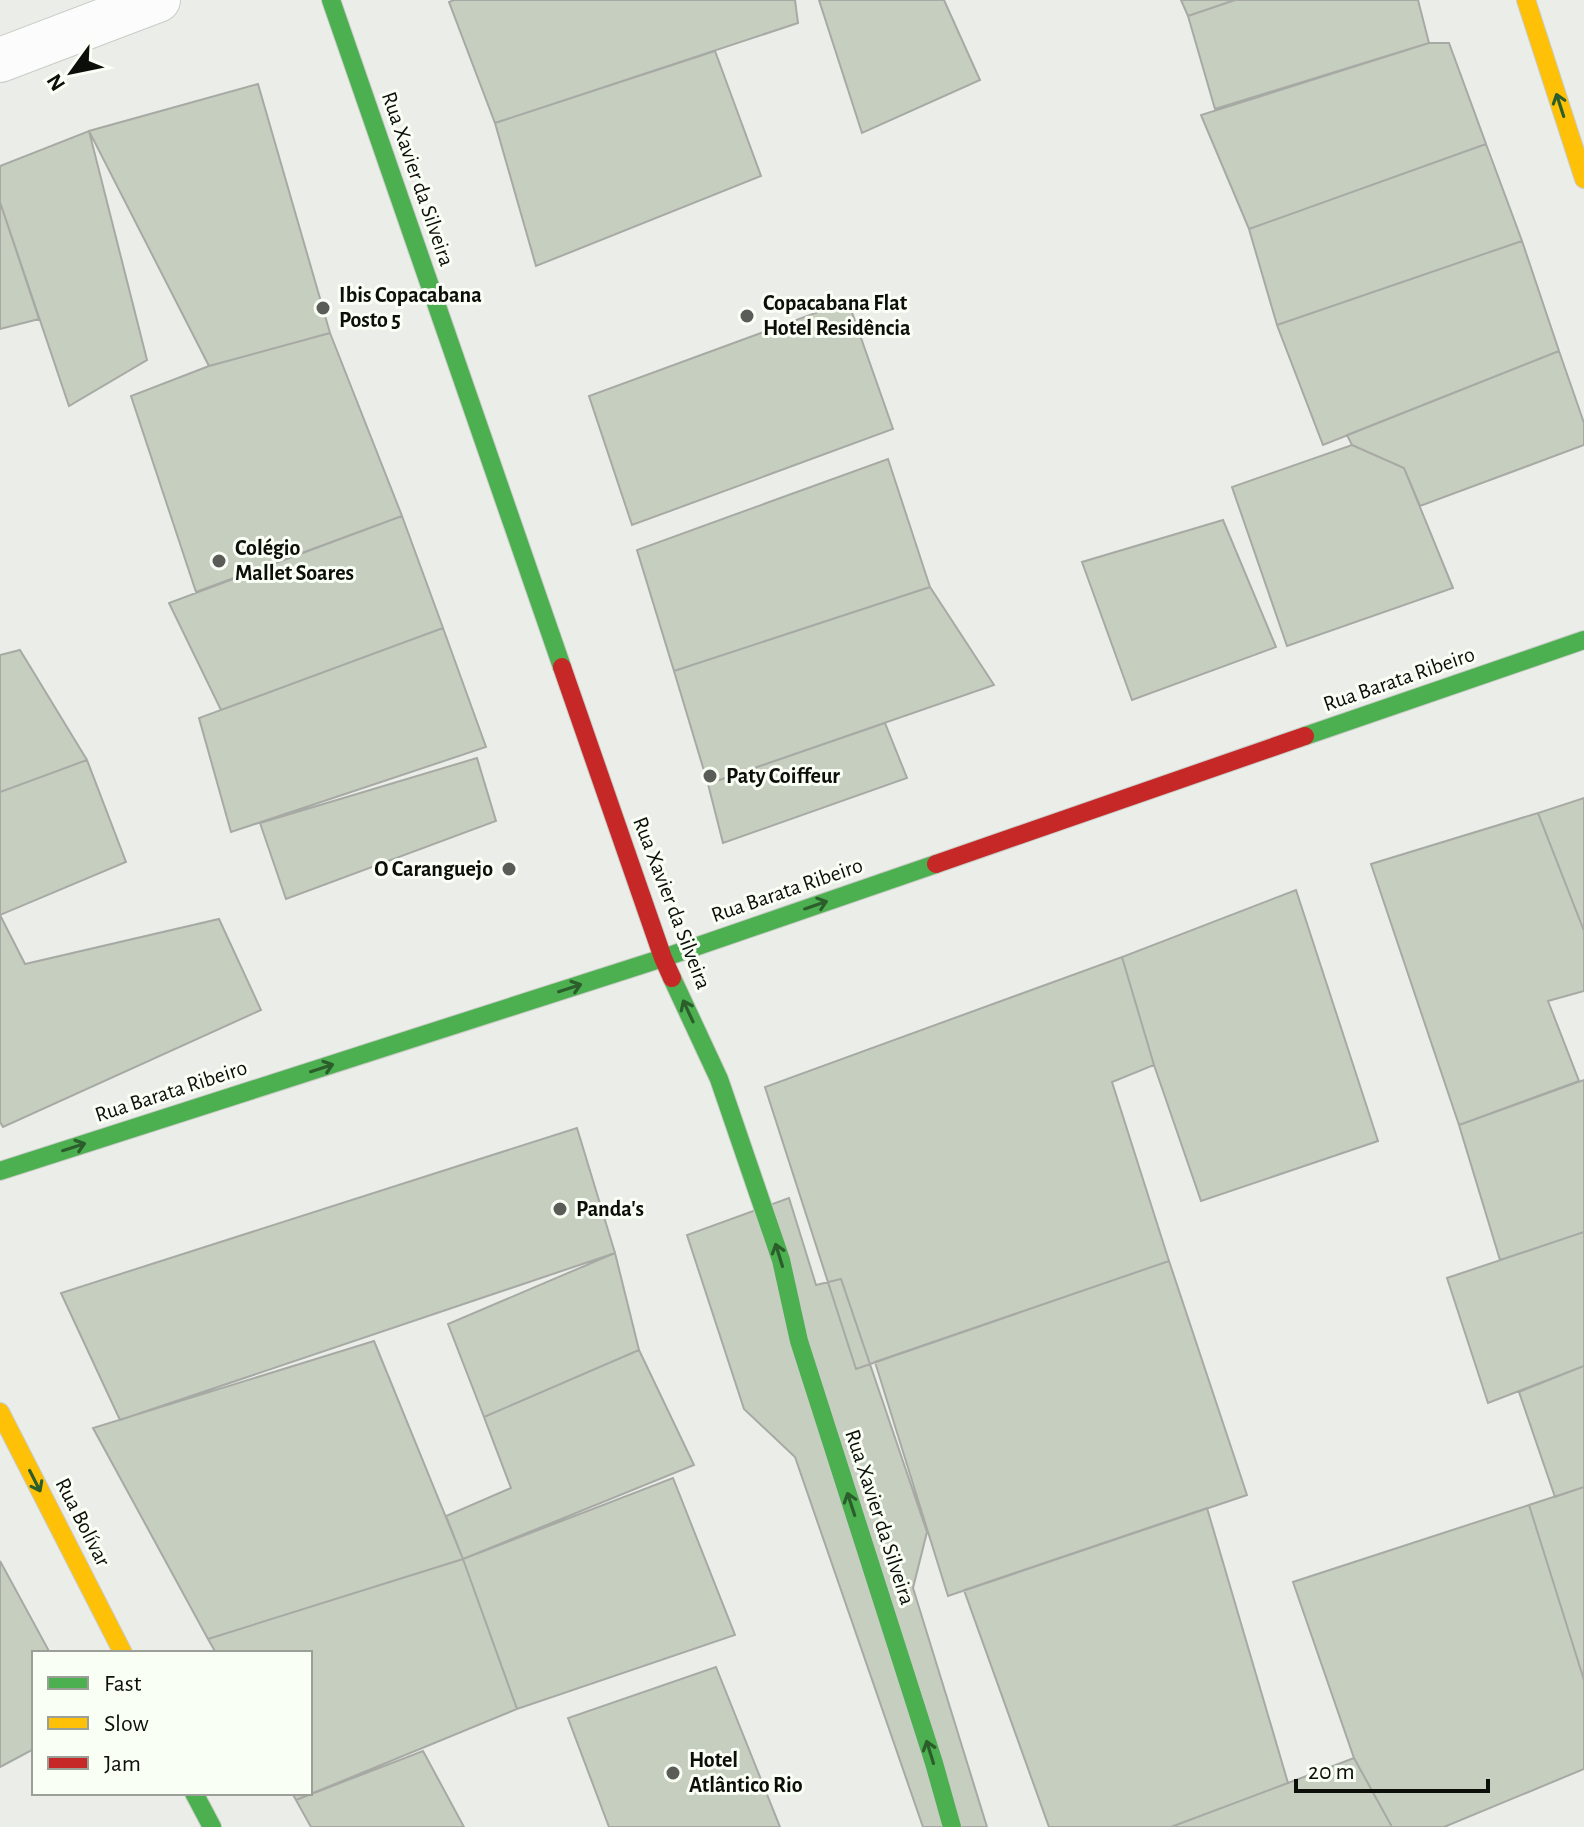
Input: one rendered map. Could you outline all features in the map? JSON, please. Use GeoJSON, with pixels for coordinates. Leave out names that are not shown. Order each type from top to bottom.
{"type":"FeatureCollection","features":[{"type":"Feature","properties":{"kind":"main road","name":"Rua Xavier da Silveira"},"geometry":{"type":"LineString","coordinates":[[331,0],[663,958],[719,1079],[781,1260],[799,1341],[952,1827]]}},
{"type":"Feature","properties":{"kind":"main road"},"geometry":{"type":"LineString","coordinates":[[1526,0],[1584,179]]}},
{"type":"Feature","properties":{"kind":"main road","name":"Rua Barata Ribeiro"},"geometry":{"type":"LineString","coordinates":[[0,1171],[663,958],[1584,640]]}},
{"type":"Feature","properties":{"kind":"main road","name":"Rua Bolívar"},"geometry":{"type":"LineString","coordinates":[[0,1412],[122,1651]]}},
{"type":"Feature","properties":{"kind":"main road"},"geometry":{"type":"LineString","coordinates":[[195,1795],[212,1827]]}},
{"type":"Feature","properties":{"kind":"street"},"geometry":{"type":"LineString","coordinates":[[0,60],[158,0]]}},
{"type":"Feature","properties":{"kind":"building"},"geometry":{"type":"Polygon","coordinates":[[[795,0],[798,23],[495,123],[449,2],[795,0]]]}},
{"type":"Feature","properties":{"kind":"building"},"geometry":{"type":"Polygon","coordinates":[[[819,0],[944,0],[980,80],[862,133],[819,0]]]}},
{"type":"Feature","properties":{"kind":"building"},"geometry":{"type":"Polygon","coordinates":[[[1181,0],[1235,0],[1188,16],[1181,0]]]}},
{"type":"Feature","properties":{"kind":"building"},"geometry":{"type":"Polygon","coordinates":[[[1235,0],[1418,0],[1429,43],[1215,109],[1188,16],[1235,0]]]}},
{"type":"Feature","properties":{"kind":"building"},"geometry":{"type":"Polygon","coordinates":[[[1429,43],[1449,43],[1486,144],[1249,229],[1201,115],[1429,43]]]}},
{"type":"Feature","properties":{"kind":"building"},"geometry":{"type":"Polygon","coordinates":[[[715,51],[761,176],[536,266],[495,123],[715,51]]]}},
{"type":"Feature","properties":{"kind":"building"},"geometry":{"type":"Polygon","coordinates":[[[258,84],[330,333],[209,366],[89,131],[258,84]]]}},
{"type":"Feature","properties":{"kind":"building"},"geometry":{"type":"Polygon","coordinates":[[[89,131],[147,360],[69,406],[0,202],[0,166],[89,131]]]}},
{"type":"Feature","properties":{"kind":"building"},"geometry":{"type":"Polygon","coordinates":[[[1486,144],[1522,241],[1277,325],[1249,229],[1486,144]]]}},
{"type":"Feature","properties":{"kind":"building"},"geometry":{"type":"Polygon","coordinates":[[[0,202],[39,319],[0,329],[0,202]]]}},
{"type":"Feature","properties":{"kind":"building"},"geometry":{"type":"Polygon","coordinates":[[[1522,241],[1559,351],[1323,445],[1277,325],[1522,241]]]}},
{"type":"Feature","properties":{"kind":"building"},"geometry":{"type":"Polygon","coordinates":[[[848,301],[893,429],[632,525],[589,396],[848,301]]]}},
{"type":"Feature","properties":{"kind":"building"},"geometry":{"type":"Polygon","coordinates":[[[330,333],[402,516],[196,592],[131,396],[209,366],[330,333]]]}},
{"type":"Feature","properties":{"kind":"building"},"geometry":{"type":"Polygon","coordinates":[[[1559,351],[1584,423],[1584,445],[1420,506],[1404,468],[1352,445],[1347,435],[1559,351]]]}},
{"type":"Feature","properties":{"kind":"building"},"geometry":{"type":"Polygon","coordinates":[[[1352,445],[1404,468],[1453,588],[1287,646],[1232,487],[1352,445]]]}},
{"type":"Feature","properties":{"kind":"building"},"geometry":{"type":"Polygon","coordinates":[[[888,459],[930,587],[674,671],[637,550],[888,459]]]}},
{"type":"Feature","properties":{"kind":"building"},"geometry":{"type":"Polygon","coordinates":[[[402,516],[443,628],[221,710],[169,603],[402,516]]]}},
{"type":"Feature","properties":{"kind":"building"},"geometry":{"type":"Polygon","coordinates":[[[1223,520],[1276,647],[1132,700],[1082,562],[1223,520]]]}},
{"type":"Feature","properties":{"kind":"building"},"geometry":{"type":"Polygon","coordinates":[[[930,587],[994,685],[708,784],[674,671],[930,587]]]}},
{"type":"Feature","properties":{"kind":"building"},"geometry":{"type":"Polygon","coordinates":[[[443,628],[486,747],[231,832],[199,718],[443,628]]]}},
{"type":"Feature","properties":{"kind":"building"},"geometry":{"type":"Polygon","coordinates":[[[20,650],[87,760],[0,792],[0,655],[20,650]]]}},
{"type":"Feature","properties":{"kind":"building"},"geometry":{"type":"Polygon","coordinates":[[[885,723],[907,778],[723,843],[708,784],[885,723]]]}},
{"type":"Feature","properties":{"kind":"building"},"geometry":{"type":"Polygon","coordinates":[[[477,758],[496,821],[286,899],[260,823],[477,758]]]}},
{"type":"Feature","properties":{"kind":"building"},"geometry":{"type":"Polygon","coordinates":[[[87,760],[126,862],[0,915],[0,792],[87,760]]]}},
{"type":"Feature","properties":{"kind":"building"},"geometry":{"type":"Polygon","coordinates":[[[1584,798],[1584,931],[1538,813],[1584,798]]]}},
{"type":"Feature","properties":{"kind":"building"},"geometry":{"type":"Polygon","coordinates":[[[1538,813],[1584,931],[1584,991],[1548,1001],[1579,1081],[1459,1125],[1371,864],[1538,813]]]}},
{"type":"Feature","properties":{"kind":"building"},"geometry":{"type":"Polygon","coordinates":[[[1296,890],[1378,1141],[1201,1201],[1154,1065],[1122,957],[1296,890]]]}},
{"type":"Feature","properties":{"kind":"building"},"geometry":{"type":"Polygon","coordinates":[[[0,915],[25,964],[219,919],[261,1010],[3,1127],[0,1122],[0,915]]]}},
{"type":"Feature","properties":{"kind":"building"},"geometry":{"type":"Polygon","coordinates":[[[1122,957],[1154,1065],[1112,1082],[1169,1261],[856,1369],[765,1087],[1122,957]]]}},
{"type":"Feature","properties":{"kind":"building"},"geometry":{"type":"Polygon","coordinates":[[[1584,1080],[1584,1232],[1500,1260],[1459,1125],[1584,1080]]]}},
{"type":"Feature","properties":{"kind":"building"},"geometry":{"type":"Polygon","coordinates":[[[577,1128],[615,1253],[120,1420],[61,1293],[577,1128]]]}},
{"type":"Feature","properties":{"kind":"building"},"geometry":{"type":"Polygon","coordinates":[[[789,1198],[816,1285],[841,1279],[927,1532],[913,1588],[987,1827],[923,1827],[795,1457],[744,1409],[687,1235],[789,1198]]]}},
{"type":"Feature","properties":{"kind":"building"},"geometry":{"type":"Polygon","coordinates":[[[1584,1232],[1584,1366],[1488,1403],[1447,1278],[1584,1232]]]}},
{"type":"Feature","properties":{"kind":"building"},"geometry":{"type":"Polygon","coordinates":[[[615,1253],[639,1350],[484,1417],[448,1324],[615,1253]]]}},
{"type":"Feature","properties":{"kind":"building"},"geometry":{"type":"Polygon","coordinates":[[[1169,1261],[1247,1495],[948,1596],[875,1362],[1169,1261]]]}},
{"type":"Feature","properties":{"kind":"building"},"geometry":{"type":"Polygon","coordinates":[[[374,1341],[463,1559],[208,1639],[93,1428],[374,1341]]]}},
{"type":"Feature","properties":{"kind":"building"},"geometry":{"type":"Polygon","coordinates":[[[639,1350],[694,1465],[463,1559],[446,1516],[511,1488],[484,1417],[639,1350]]]}},
{"type":"Feature","properties":{"kind":"building"},"geometry":{"type":"Polygon","coordinates":[[[1584,1366],[1584,1487],[1555,1497],[1519,1392],[1584,1366]]]}},
{"type":"Feature","properties":{"kind":"building"},"geometry":{"type":"Polygon","coordinates":[[[673,1478],[735,1635],[517,1709],[463,1559],[673,1478]]]}},
{"type":"Feature","properties":{"kind":"building"},"geometry":{"type":"Polygon","coordinates":[[[1584,1487],[1584,1680],[1529,1505],[1584,1487]]]}},
{"type":"Feature","properties":{"kind":"building"},"geometry":{"type":"Polygon","coordinates":[[[1529,1505],[1584,1680],[1584,1769],[1444,1827],[1392,1827],[1354,1758],[1293,1582],[1529,1505]]]}},
{"type":"Feature","properties":{"kind":"building"},"geometry":{"type":"Polygon","coordinates":[[[1207,1508],[1288,1783],[1171,1827],[1049,1827],[964,1590],[1207,1508]]]}},
{"type":"Feature","properties":{"kind":"building"},"geometry":{"type":"Polygon","coordinates":[[[463,1559],[517,1709],[312,1793],[312,1651],[215,1651],[208,1639],[463,1559]]]}},
{"type":"Feature","properties":{"kind":"building"},"geometry":{"type":"Polygon","coordinates":[[[0,1561],[49,1651],[32,1651],[32,1750],[0,1767],[0,1561]]]}},
{"type":"Feature","properties":{"kind":"building","name":"Hotel Atlântico Rio"},"geometry":{"type":"Polygon","coordinates":[[[716,1667],[780,1827],[609,1827],[568,1718],[716,1667]]]}},
{"type":"Feature","properties":{"kind":"building"},"geometry":{"type":"Polygon","coordinates":[[[423,1751],[464,1827],[311,1827],[296,1800],[423,1751]]]}},
{"type":"Feature","properties":{"kind":"building"},"geometry":{"type":"Polygon","coordinates":[[[1354,1758],[1392,1827],[1171,1827],[1288,1783],[1354,1758]]]}},
{"type":"Feature","properties":{"kind":"traffic: fast"},"geometry":{"type":"LineString","coordinates":[[331,0],[562,667]]}},
{"type":"Feature","properties":{"kind":"traffic: fast"},"geometry":{"type":"LineString","coordinates":[[1305,736],[1584,640]]}},
{"type":"Feature","properties":{"kind":"traffic: fast"},"geometry":{"type":"LineString","coordinates":[[0,1171],[663,958],[936,864]]}},
{"type":"Feature","properties":{"kind":"traffic: fast"},"geometry":{"type":"LineString","coordinates":[[672,978],[719,1079],[781,1260],[799,1341],[952,1827]]}},
{"type":"Feature","properties":{"kind":"traffic: fast"},"geometry":{"type":"LineString","coordinates":[[195,1795],[212,1827]]}},
{"type":"Feature","properties":{"kind":"traffic: slow"},"geometry":{"type":"LineString","coordinates":[[1526,0],[1584,179]]}},
{"type":"Feature","properties":{"kind":"traffic: slow"},"geometry":{"type":"LineString","coordinates":[[0,1412],[122,1651]]}},
{"type":"Feature","properties":{"kind":"traffic: jam"},"geometry":{"type":"LineString","coordinates":[[562,667],[672,978]]}},
{"type":"Feature","properties":{"kind":"traffic: jam"},"geometry":{"type":"LineString","coordinates":[[936,864],[1305,736]]}},
{"type":"Feature","properties":{"kind":"place","name":"Ibis Copacabana Posto 5"},"geometry":{"type":"Point","coordinates":[323,308]}},
{"type":"Feature","properties":{"kind":"place","name":"Copacabana Flat Hotel Residência"},"geometry":{"type":"Point","coordinates":[747,316]}},
{"type":"Feature","properties":{"kind":"place","name":"Colégio Mallet Soares"},"geometry":{"type":"Point","coordinates":[219,561]}},
{"type":"Feature","properties":{"kind":"place","name":"Paty Coiffeur"},"geometry":{"type":"Point","coordinates":[710,776]}},
{"type":"Feature","properties":{"kind":"place","name":"O Caranguejo"},"geometry":{"type":"Point","coordinates":[509,869]}},
{"type":"Feature","properties":{"kind":"place","name":"Panda's"},"geometry":{"type":"Point","coordinates":[560,1209]}},
{"type":"Feature","properties":{"kind":"place","name":"Hotel Atlântico Rio"},"geometry":{"type":"Point","coordinates":[673,1773]}}]}
